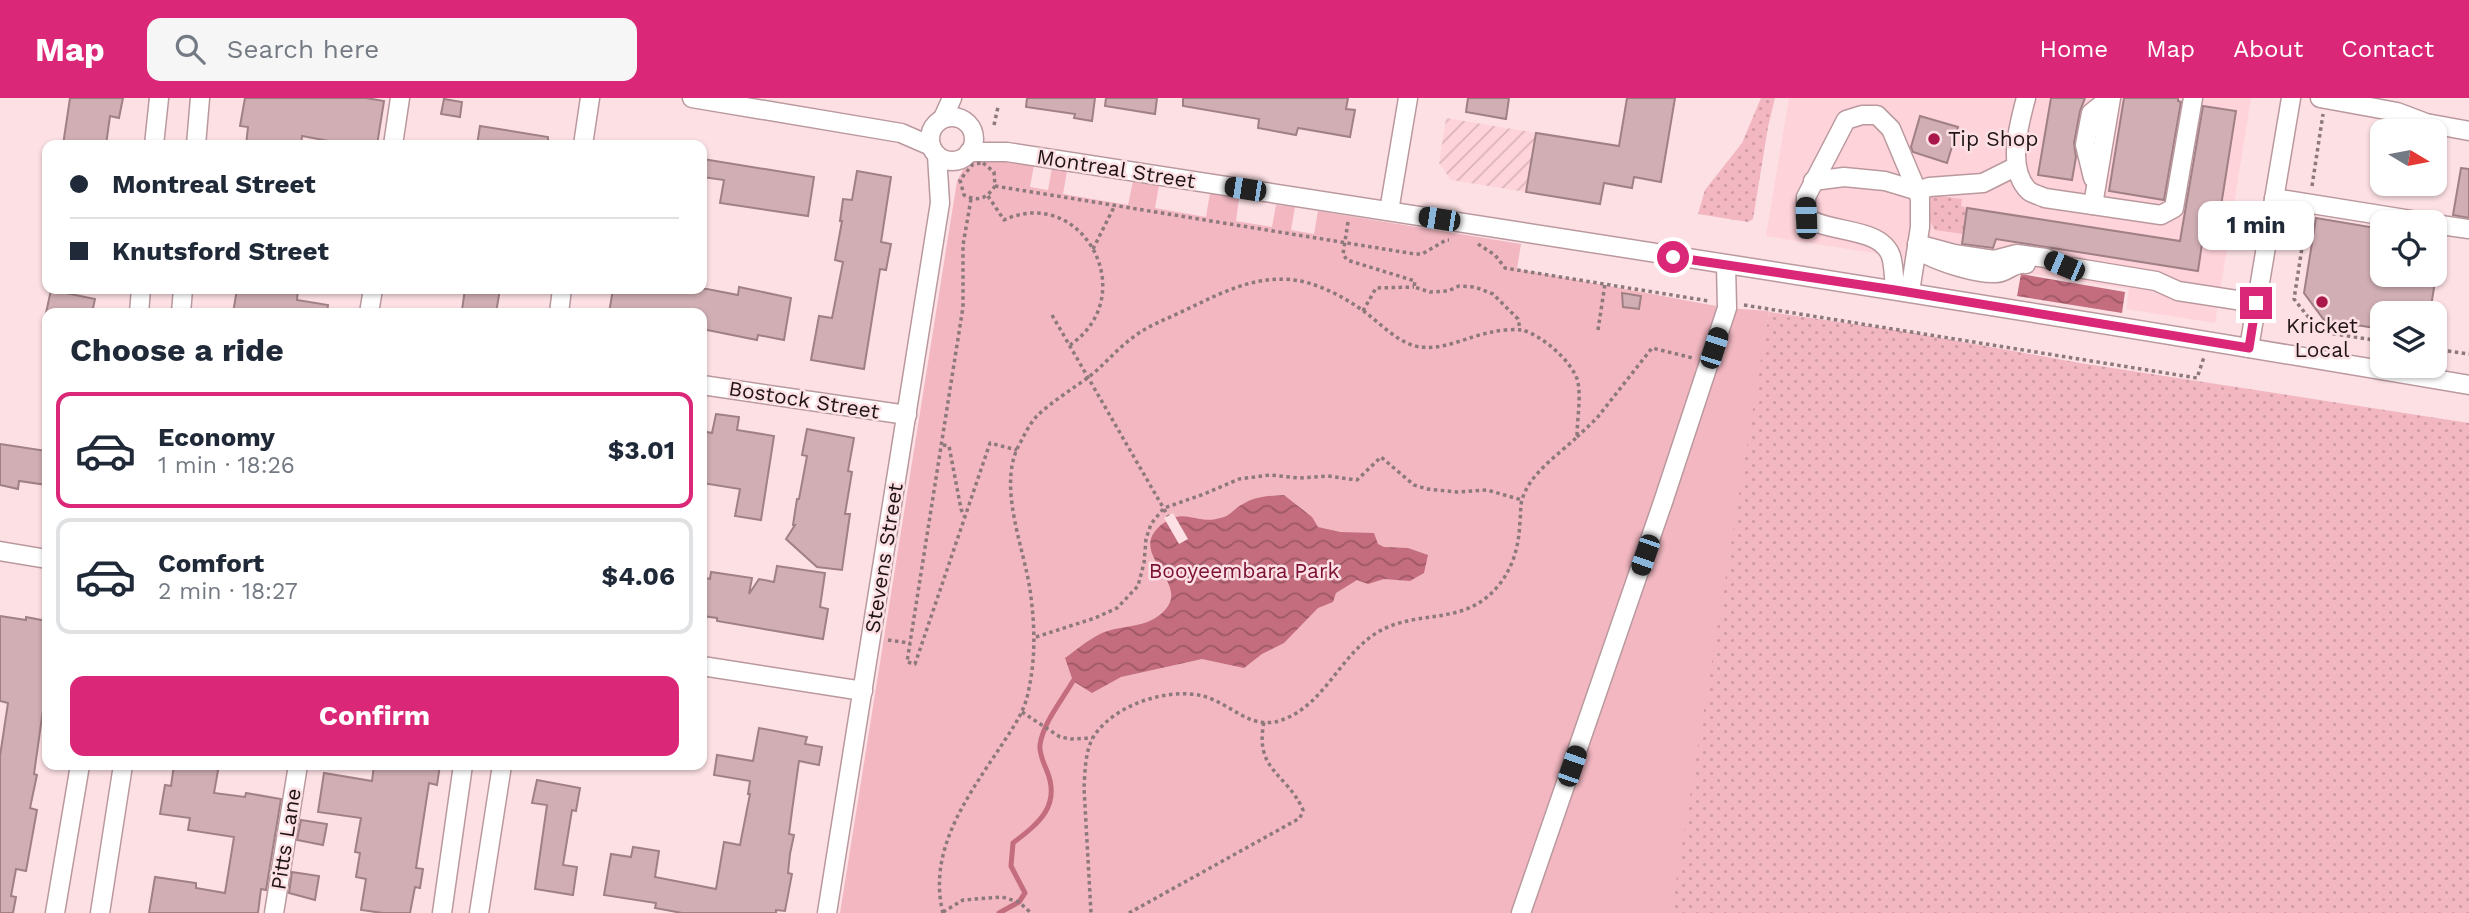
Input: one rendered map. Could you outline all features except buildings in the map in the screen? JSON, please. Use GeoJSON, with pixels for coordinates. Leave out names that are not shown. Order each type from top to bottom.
{"type":"FeatureCollection","features":[{"type":"Feature","properties":{"kind":"street"},"geometry":{"type":"LineString","coordinates":[[155,140],[159,98]]}},
{"type":"Feature","properties":{"kind":"street"},"geometry":{"type":"LineString","coordinates":[[196,140],[200,98]]}},
{"type":"Feature","properties":{"kind":"street"},"geometry":{"type":"LineString","coordinates":[[394,140],[400,98]]}},
{"type":"Feature","properties":{"kind":"street"},"geometry":{"type":"LineString","coordinates":[[584,140],[590,98]]}},
{"type":"Feature","properties":{"kind":"street"},"geometry":{"type":"LineString","coordinates":[[692,98],[901,132],[947,160],[964,156],[972,147],[962,98]]}},
{"type":"Feature","properties":{"kind":"street"},"geometry":{"type":"LineString","coordinates":[[934,151],[930,135],[952,98]]}},
{"type":"Feature","properties":{"kind":"street"},"geometry":{"type":"LineString","coordinates":[[1389,211],[1408,98]]}},
{"type":"Feature","properties":{"kind":"street"},"geometry":{"type":"LineString","coordinates":[[2026,98],[2019,123],[2015,167],[2029,191],[2045,198],[2094,197],[2161,215],[2174,208],[2193,98]]}},
{"type":"Feature","properties":{"kind":"street"},"geometry":{"type":"LineString","coordinates":[[2094,197],[2110,98]]}},
{"type":"Feature","properties":{"kind":"street"},"geometry":{"type":"LineString","coordinates":[[2249,348],[2291,98]]}},
{"type":"Feature","properties":{"kind":"street"},"geometry":{"type":"LineString","coordinates":[[2320,98],[2397,112],[2426,123],[2469,131]]}},
{"type":"Feature","properties":{"kind":"street"},"geometry":{"type":"LineString","coordinates":[[1862,115],[1878,115],[1891,129],[1920,198],[1917,248],[1903,291],[1891,255],[1884,245],[1870,236],[1817,225],[1806,218],[1806,198],[1846,120],[1862,115]]}},
{"type":"Feature","properties":{"kind":"street"},"geometry":{"type":"LineString","coordinates":[[901,132],[954,117],[968,127]]}},
{"type":"Feature","properties":{"kind":"street","name":"Montreal Street"},"geometry":{"type":"LineString","coordinates":[[968,127],[1007,152]]}},
{"type":"Feature","properties":{"kind":"street","name":"Stevens Street"},"geometry":{"type":"LineString","coordinates":[[827,913],[940,202],[934,151]]}},
{"type":"Feature","properties":{"kind":"street","name":"Montreal Street"},"geometry":{"type":"LineString","coordinates":[[964,156],[1007,152],[1903,291],[2469,385]]}},
{"type":"Feature","properties":{"kind":"street","name":"Stevens Street"},"geometry":{"type":"LineString","coordinates":[[940,202],[964,156]]}},
{"type":"Feature","properties":{"kind":"street"},"geometry":{"type":"LineString","coordinates":[[1813,181],[1844,177],[1885,181],[1918,191],[1929,187],[1983,183],[2015,167]]}},
{"type":"Feature","properties":{"kind":"street"},"geometry":{"type":"LineString","coordinates":[[2274,198],[2370,213]]}},
{"type":"Feature","properties":{"kind":"street"},"geometry":{"type":"LineString","coordinates":[[2447,226],[2469,229]]}},
{"type":"Feature","properties":{"kind":"street"},"geometry":{"type":"LineString","coordinates":[[1917,248],[1994,260],[2017,254],[2046,258],[2064,266],[2155,281],[2178,291],[2256,303]]}},
{"type":"Feature","properties":{"kind":"street"},"geometry":{"type":"LineString","coordinates":[[1521,913],[1664,502],[1728,305],[1726,265]]}},
{"type":"Feature","properties":{"kind":"street","name":"Bostock Street"},"geometry":{"type":"LineString","coordinates":[[707,386],[907,415]]}},
{"type":"Feature","properties":{"kind":"street"},"geometry":{"type":"LineString","coordinates":[[0,551],[42,558]]}},
{"type":"Feature","properties":{"kind":"street"},"geometry":{"type":"LineString","coordinates":[[707,667],[863,691]]}},
{"type":"Feature","properties":{"kind":"street"},"geometry":{"type":"LineString","coordinates":[[55,913],[79,770]]}},
{"type":"Feature","properties":{"kind":"street"},"geometry":{"type":"LineString","coordinates":[[100,913],[122,770]]}},
{"type":"Feature","properties":{"kind":"street","name":"Pitts Lane"},"geometry":{"type":"LineString","coordinates":[[274,913],[297,770]]}},
{"type":"Feature","properties":{"kind":"street"},"geometry":{"type":"LineString","coordinates":[[442,913],[462,770]]}},
{"type":"Feature","properties":{"kind":"street"},"geometry":{"type":"LineString","coordinates":[[479,913],[501,770]]}},
{"type":"Feature","properties":{"kind":"path"},"geometry":{"type":"LineString","coordinates":[[994,125],[998,107]]}},
{"type":"Feature","properties":{"kind":"path"},"geometry":{"type":"LineString","coordinates":[[983,163],[994,172],[995,186],[988,196],[971,199],[964,195],[960,180],[973,164],[983,163]]}},
{"type":"Feature","properties":{"kind":"path"},"geometry":{"type":"LineString","coordinates":[[988,196],[1004,220],[1018,213],[1048,214],[1069,223],[1081,232],[1093,249],[1104,278],[1100,311],[1091,326],[1070,345]]}},
{"type":"Feature","properties":{"kind":"path"},"geometry":{"type":"LineString","coordinates":[[971,199],[963,245],[963,307],[907,662],[915,664],[990,443],[1017,450]]}},
{"type":"Feature","properties":{"kind":"path"},"geometry":{"type":"LineString","coordinates":[[1093,249],[1115,205]]}},
{"type":"Feature","properties":{"kind":"path"},"geometry":{"type":"LineString","coordinates":[[1349,216],[1343,254],[1347,260],[1415,281],[1414,287]]}},
{"type":"Feature","properties":{"kind":"path"},"geometry":{"type":"LineString","coordinates":[[1031,913],[1019,902],[1002,897],[963,900],[943,912],[940,880],[951,825],[961,804],[1022,712],[1033,671],[1035,637],[1028,581],[1013,512],[1012,468],[1017,450],[1037,417],[1151,325],[1247,282],[1272,278],[1304,282],[1343,297],[1408,344],[1421,347],[1446,345],[1493,331],[1520,330],[1535,335],[1569,363],[1577,378],[1580,396],[1577,436]]}},
{"type":"Feature","properties":{"kind":"path"},"geometry":{"type":"LineString","coordinates":[[1598,330],[1605,284]]}},
{"type":"Feature","properties":{"kind":"path"},"geometry":{"type":"LineString","coordinates":[[1363,311],[1376,288],[1414,287],[1430,292],[1448,292],[1459,286],[1475,287],[1493,294],[1518,319],[1520,330]]}},
{"type":"Feature","properties":{"kind":"path"},"geometry":{"type":"LineString","coordinates":[[2294,299],[2320,332],[2370,339]]}},
{"type":"Feature","properties":{"kind":"path"},"geometry":{"type":"LineString","coordinates":[[1052,314],[1168,516]]}},
{"type":"Feature","properties":{"kind":"path"},"geometry":{"type":"LineString","coordinates":[[1091,913],[1085,769],[1093,738],[1115,715],[1138,703],[1179,694],[1204,696],[1242,717],[1264,722],[1283,720],[1298,713],[1318,696],[1348,657],[1365,640],[1381,630],[1401,623],[1468,610],[1486,598],[1501,582],[1513,563],[1518,548],[1522,500],[1528,486],[1541,470],[1597,418],[1652,348],[1686,358],[1701,356]]}},
{"type":"Feature","properties":{"kind":"path"},"geometry":{"type":"LineString","coordinates":[[2447,351],[2469,354]]}},
{"type":"Feature","properties":{"kind":"path"},"geometry":{"type":"LineString","coordinates":[[942,445],[949,446],[964,516]]}},
{"type":"Feature","properties":{"kind":"path"},"geometry":{"type":"LineString","coordinates":[[1035,637],[1117,608],[1138,586],[1151,524],[1164,508],[1239,479],[1270,475],[1299,478],[1328,476],[1357,480],[1381,457],[1408,481],[1427,489],[1457,492],[1487,490],[1522,500]]}},
{"type":"Feature","properties":{"kind":"path"},"geometry":{"type":"LineString","coordinates":[[883,639],[910,643]]}},
{"type":"Feature","properties":{"kind":"path"},"geometry":{"type":"LineString","coordinates":[[1022,712],[1050,731],[1071,740],[1093,738]]}},
{"type":"Feature","properties":{"kind":"path"},"geometry":{"type":"LineString","coordinates":[[1129,913],[1300,818],[1303,810],[1300,804],[1274,773],[1264,754],[1261,738],[1264,722]]}},
{"type":"Feature","properties":{"kind":"shaded area"},"geometry":{"type":"Polygon","coordinates":[[[1789,98],[2251,98],[2215,323],[2126,309],[2129,289],[2019,272],[2018,276],[1766,236],[1789,98]]]}},
{"type":"Feature","properties":{"kind":"shaded area"},"geometry":{"type":"Polygon","coordinates":[[[1446,118],[1610,145],[1600,204],[1451,180],[1439,163],[1446,118]]]}},
{"type":"Feature","properties":{"kind":"green space"},"geometry":{"type":"Polygon","coordinates":[[[1761,98],[1775,98],[1753,219],[1748,222],[1698,214],[1705,190],[1742,143],[1761,98]]]}},
{"type":"Feature","properties":{"kind":"green space","name":"Booyeembara Park"},"geometry":{"type":"Polygon","coordinates":[[[982,157],[1034,165],[1030,187],[1048,190],[1052,168],[1067,171],[1063,194],[1128,205],[1133,181],[1159,185],[1155,208],[1206,217],[1210,193],[1239,199],[1236,221],[1272,227],[1276,205],[1295,207],[1291,230],[1314,234],[1318,211],[1521,244],[1517,269],[1727,308],[1769,311],[1671,913],[840,913],[957,181],[965,166],[982,157]]]}},
{"type":"Feature","properties":{"kind":"green space"},"geometry":{"type":"Polygon","coordinates":[[[1931,195],[1962,199],[1961,206],[1967,208],[1963,234],[1935,230],[1930,221],[1931,195]]]}},
{"type":"Feature","properties":{"kind":"green space"},"geometry":{"type":"Polygon","coordinates":[[[1769,312],[2469,423],[2469,913],[1667,913],[1696,709],[1769,312]]]}},
{"type":"Feature","properties":{"kind":"water"},"geometry":{"type":"Polygon","coordinates":[[[2021,274],[2125,292],[2122,313],[2017,296],[2021,274]]]}},
{"type":"Feature","properties":{"kind":"water"},"geometry":{"type":"Polygon","coordinates":[[[1284,495],[1312,517],[1318,527],[1340,532],[1374,533],[1378,544],[1384,547],[1408,548],[1428,555],[1424,573],[1410,581],[1384,579],[1368,584],[1357,580],[1336,593],[1333,602],[1318,608],[1284,643],[1262,654],[1244,668],[1202,659],[1121,677],[1092,693],[1073,681],[1065,658],[1100,634],[1142,624],[1165,610],[1171,599],[1170,587],[1152,554],[1150,542],[1155,531],[1176,517],[1216,519],[1226,516],[1253,499],[1284,495]]]}},
{"type":"Feature","properties":{"kind":"pier"},"geometry":{"type":"Polygon","coordinates":[[[1173,513],[1188,539],[1179,544],[1164,518],[1173,513]]]}},
{"type":"Feature","properties":{"kind":"waterway"},"geometry":{"type":"LineString","coordinates":[[999,913],[1019,902],[1025,893],[1011,866],[1013,843],[1039,821],[1049,804],[1051,783],[1040,745],[1049,720],[1073,681]]}},
{"type":"Feature","properties":{"kind":"place","name":"Tip Shop"},"geometry":{"type":"Point","coordinates":[1934,139]}},
{"type":"Feature","properties":{"kind":"place","name":"Kricket Local"},"geometry":{"type":"Point","coordinates":[2322,302]}},
{"type":"Feature","properties":{"kind":"route"},"geometry":{"type":"LineString","coordinates":[[1673,257],[2249,348],[2256,303]]}}]}
